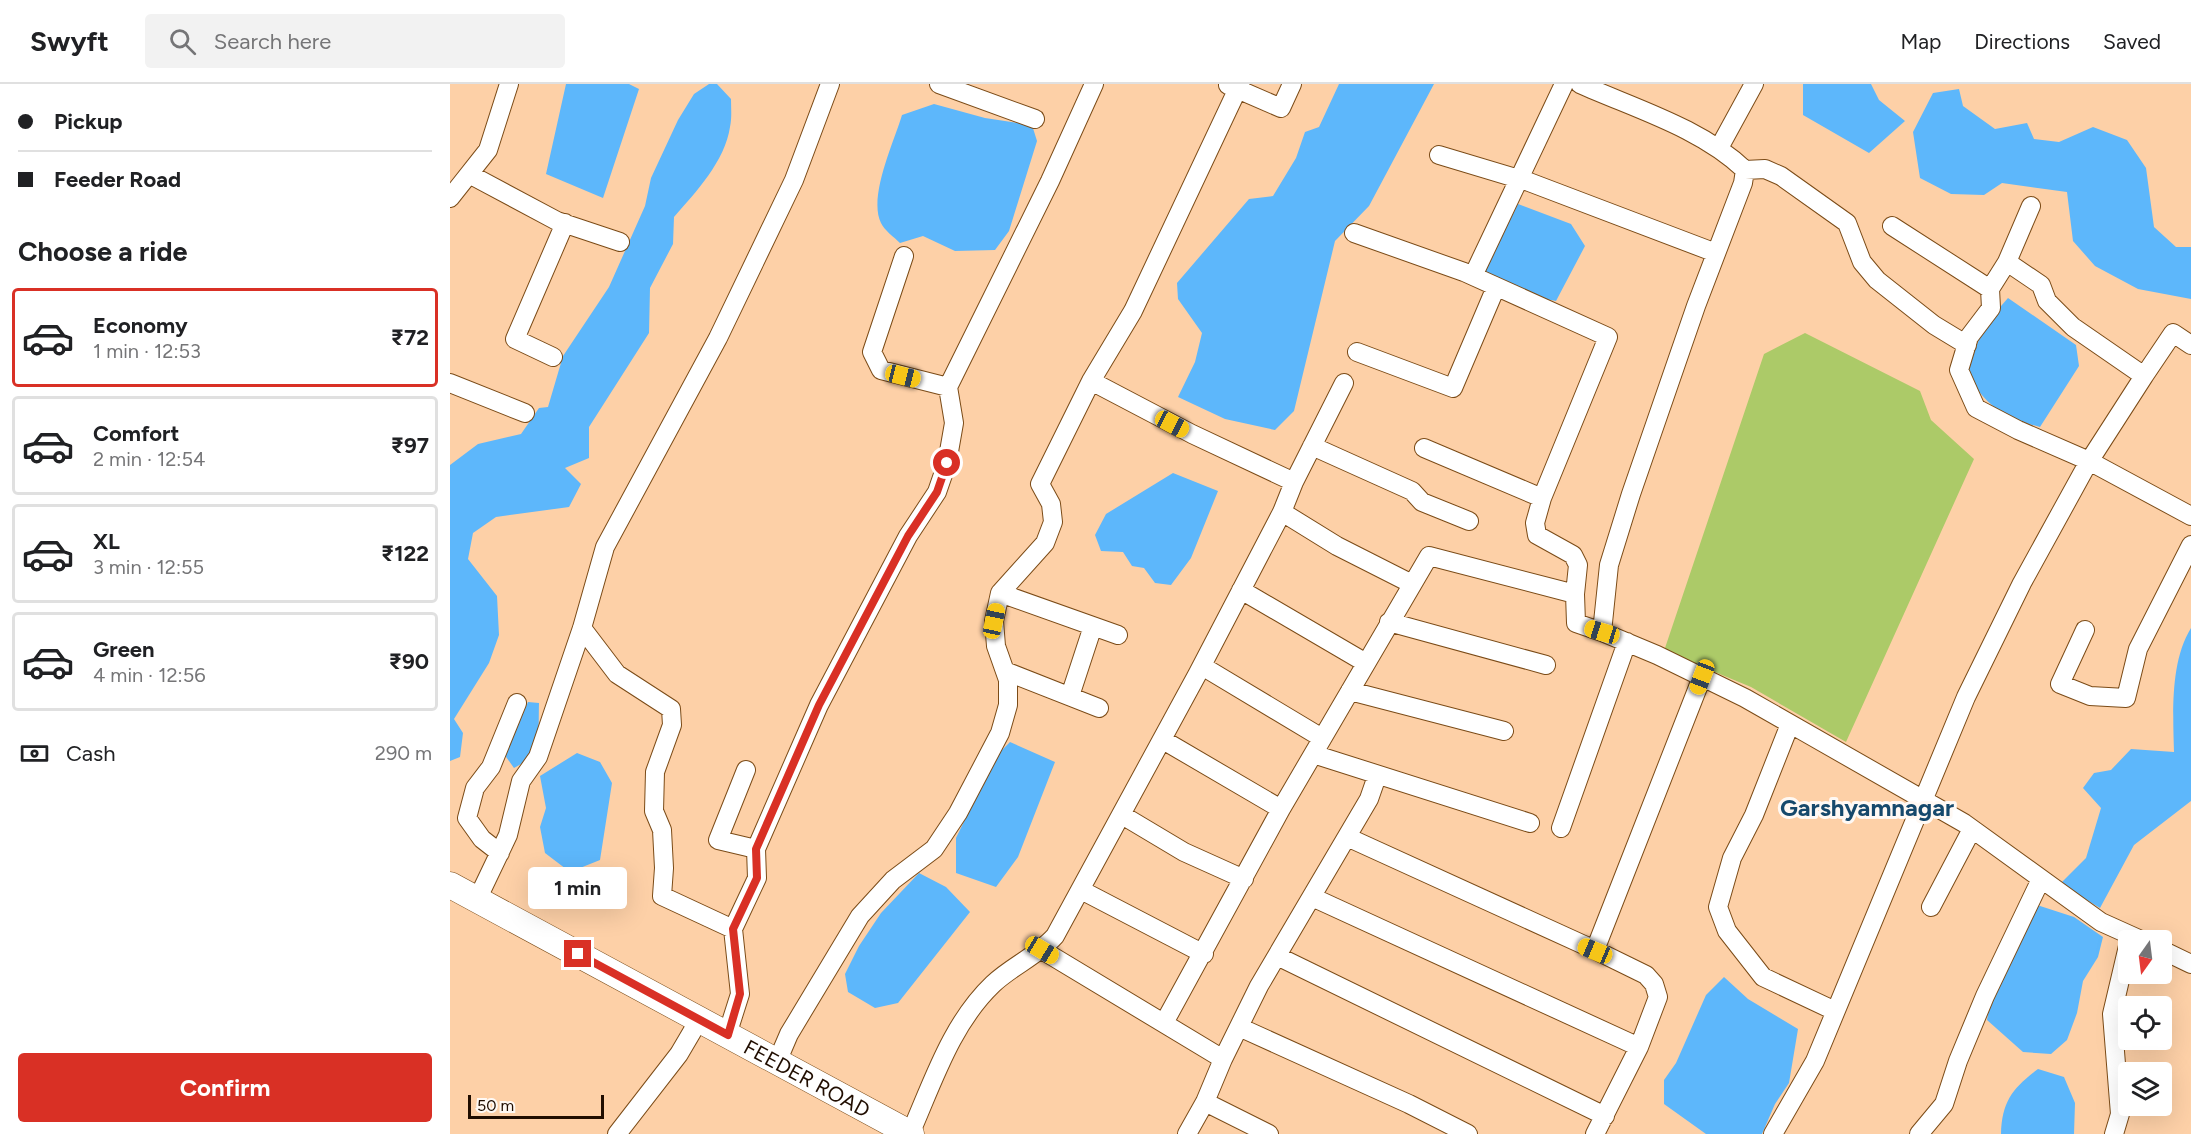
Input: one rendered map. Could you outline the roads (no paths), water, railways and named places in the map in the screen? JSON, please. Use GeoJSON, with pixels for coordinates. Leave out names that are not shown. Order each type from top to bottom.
{"type":"FeatureCollection","features":[{"type":"Feature","properties":{"kind":"street"},"geometry":{"type":"LineString","coordinates":[[450,198],[488,150],[508,84]]}},
{"type":"Feature","properties":{"kind":"street"},"geometry":{"type":"LineString","coordinates":[[477,900],[508,835],[521,781],[538,758],[582,628],[606,547],[728,317],[794,180],[830,84]]}},
{"type":"Feature","properties":{"kind":"street"},"geometry":{"type":"LineString","coordinates":[[939,84],[1035,119]]}},
{"type":"Feature","properties":{"kind":"street"},"geometry":{"type":"LineString","coordinates":[[728,1035],[740,994],[733,929],[757,878],[756,849],[819,705],[908,536],[937,492],[947,463],[954,423],[948,387],[1050,181],[1094,84]]}},
{"type":"Feature","properties":{"kind":"street"},"geometry":{"type":"LineString","coordinates":[[777,1062],[789,1034],[860,916],[893,880],[934,849],[958,813],[1000,733],[1008,705],[1008,680],[996,646],[994,621],[1000,593],[1045,543],[1053,522],[1051,504],[1040,484],[1091,381],[1134,311],[1234,86],[1281,108],[1292,84]]}},
{"type":"Feature","properties":{"kind":"street"},"geometry":{"type":"LineString","coordinates":[[1473,276],[1564,84]]}},
{"type":"Feature","properties":{"kind":"street"},"geometry":{"type":"LineString","coordinates":[[1580,84],[1702,138],[1719,148],[1745,170],[1765,169],[1781,176],[1848,223],[1862,262],[1877,280],[1934,325],[1967,345]]}},
{"type":"Feature","properties":{"kind":"street"},"geometry":{"type":"LineString","coordinates":[[1719,148],[1754,84]]}},
{"type":"Feature","properties":{"kind":"street"},"geometry":{"type":"LineString","coordinates":[[1439,155],[1518,179],[1716,253]]}},
{"type":"Feature","properties":{"kind":"street"},"geometry":{"type":"LineString","coordinates":[[1602,632],[1610,565],[1631,494],[1743,183],[1745,170]]}},
{"type":"Feature","properties":{"kind":"street"},"geometry":{"type":"LineString","coordinates":[[468,174],[566,223],[620,242]]}},
{"type":"Feature","properties":{"kind":"street"},"geometry":{"type":"LineString","coordinates":[[2031,206],[2007,262],[1990,289],[1991,308],[1969,338],[1959,370],[1976,408],[2018,430],[2089,461],[2191,516]]}},
{"type":"Feature","properties":{"kind":"street"},"geometry":{"type":"LineString","coordinates":[[553,357],[515,339],[566,223]]}},
{"type":"Feature","properties":{"kind":"street"},"geometry":{"type":"LineString","coordinates":[[1892,226],[1990,289]]}},
{"type":"Feature","properties":{"kind":"street"},"geometry":{"type":"LineString","coordinates":[[1354,233],[1473,276],[1608,337],[1542,498],[1535,529],[1538,535],[1574,555],[1578,565],[1575,594],[1576,623],[1627,642],[1702,677],[1922,799],[1972,829],[2118,932]]}},
{"type":"Feature","properties":{"kind":"street"},"geometry":{"type":"LineString","coordinates":[[904,256],[872,352],[881,370],[948,387]]}},
{"type":"Feature","properties":{"kind":"street"},"geometry":{"type":"LineString","coordinates":[[2007,262],[2041,285],[2047,301],[2073,327],[2144,376]]}},
{"type":"Feature","properties":{"kind":"street"},"geometry":{"type":"LineString","coordinates":[[1357,352],[1453,388],[1496,287]]}},
{"type":"Feature","properties":{"kind":"street"},"geometry":{"type":"LineString","coordinates":[[1773,1134],[1815,1061],[1966,697],[2022,583],[2089,461],[2173,333],[2191,345]]}},
{"type":"Feature","properties":{"kind":"street"},"geometry":{"type":"LineString","coordinates":[[1091,381],[1192,434],[1294,482]]}},
{"type":"Feature","properties":{"kind":"street"},"geometry":{"type":"LineString","coordinates":[[450,383],[525,413]]}},
{"type":"Feature","properties":{"kind":"street"},"geometry":{"type":"LineString","coordinates":[[910,1134],[960,1022],[994,983],[1042,950],[1055,936],[1202,666],[1282,512],[1294,482],[1344,383]]}},
{"type":"Feature","properties":{"kind":"street"},"geometry":{"type":"LineString","coordinates":[[1312,446],[1412,491],[1422,502],[1469,521]]}},
{"type":"Feature","properties":{"kind":"street"},"geometry":{"type":"LineString","coordinates":[[1424,448],[1542,498]]}},
{"type":"Feature","properties":{"kind":"street"},"geometry":{"type":"LineString","coordinates":[[1282,512],[1337,546],[1412,584]]}},
{"type":"Feature","properties":{"kind":"street"},"geometry":{"type":"LineString","coordinates":[[2085,630],[2060,684],[2090,696],[2126,698],[2138,649],[2191,545]]}},
{"type":"Feature","properties":{"kind":"street"},"geometry":{"type":"LineString","coordinates":[[1164,1023],[1204,954],[1281,809],[1428,556],[1575,594]]}},
{"type":"Feature","properties":{"kind":"street"},"geometry":{"type":"LineString","coordinates":[[1241,590],[1366,663]]}},
{"type":"Feature","properties":{"kind":"street"},"geometry":{"type":"LineString","coordinates":[[1000,593],[1118,635]]}},
{"type":"Feature","properties":{"kind":"street"},"geometry":{"type":"LineString","coordinates":[[1389,622],[1546,664]]}},
{"type":"Feature","properties":{"kind":"street"},"geometry":{"type":"LineString","coordinates":[[1070,696],[1093,626]]}},
{"type":"Feature","properties":{"kind":"street"},"geometry":{"type":"LineString","coordinates":[[582,628],[617,674],[671,709],[672,725],[655,772],[654,812],[662,830],[664,868],[662,896],[733,929]]}},
{"type":"Feature","properties":{"kind":"street"},"geometry":{"type":"LineString","coordinates":[[1561,828],[1627,642]]}},
{"type":"Feature","properties":{"kind":"street"},"geometry":{"type":"LineString","coordinates":[[1202,666],[1322,738]]}},
{"type":"Feature","properties":{"kind":"street"},"geometry":{"type":"LineString","coordinates":[[1005,671],[1100,708]]}},
{"type":"Feature","properties":{"kind":"street"},"geometry":{"type":"LineString","coordinates":[[1595,951],[1702,677]]}},
{"type":"Feature","properties":{"kind":"street"},"geometry":{"type":"LineString","coordinates":[[1350,691],[1504,731]]}},
{"type":"Feature","properties":{"kind":"street"},"geometry":{"type":"LineString","coordinates":[[500,853],[482,839],[467,818],[475,788],[491,767],[517,703]]}},
{"type":"Feature","properties":{"kind":"street"},"geometry":{"type":"LineString","coordinates":[[1790,724],[1754,815],[1732,858],[1718,907],[1727,931],[1763,977],[1835,1011]]}},
{"type":"Feature","properties":{"kind":"street"},"geometry":{"type":"LineString","coordinates":[[1163,740],[1281,809]]}},
{"type":"Feature","properties":{"kind":"street"},"geometry":{"type":"LineString","coordinates":[[1313,754],[1530,823]]}},
{"type":"Feature","properties":{"kind":"street"},"geometry":{"type":"LineString","coordinates":[[746,770],[718,840],[756,849]]}},
{"type":"Feature","properties":{"kind":"street"},"geometry":{"type":"LineString","coordinates":[[1187,1134],[1205,1102],[1239,1027],[1277,956],[1369,798],[1377,776]]}},
{"type":"Feature","properties":{"kind":"street"},"geometry":{"type":"LineString","coordinates":[[1122,815],[1184,852],[1244,879]]}},
{"type":"Feature","properties":{"kind":"street"},"geometry":{"type":"LineString","coordinates":[[1931,907],[1972,829]]}},
{"type":"Feature","properties":{"kind":"street"},"geometry":{"type":"LineString","coordinates":[[1347,837],[1646,975],[1654,984],[1658,997],[1640,1047],[1595,1134]]}},
{"type":"Feature","properties":{"kind":"street"},"geometry":{"type":"LineString","coordinates":[[1919,1134],[1944,1104],[1958,1061],[1985,996],[2041,879]]}},
{"type":"Feature","properties":{"kind":"street","name":"FEEDER ROAD"},"geometry":{"type":"LineString","coordinates":[[450,885],[910,1134]]}},
{"type":"Feature","properties":{"kind":"street"},"geometry":{"type":"LineString","coordinates":[[1081,890],[1204,954]]}},
{"type":"Feature","properties":{"kind":"street"},"geometry":{"type":"LineString","coordinates":[[1312,897],[1640,1047]]}},
{"type":"Feature","properties":{"kind":"street"},"geometry":{"type":"LineString","coordinates":[[1042,950],[1223,1059]]}},
{"type":"Feature","properties":{"kind":"street"},"geometry":{"type":"LineString","coordinates":[[2172,955],[2191,964]]}},
{"type":"Feature","properties":{"kind":"street"},"geometry":{"type":"LineString","coordinates":[[1277,956],[1605,1116]]}},
{"type":"Feature","properties":{"kind":"street"},"geometry":{"type":"LineString","coordinates":[[2114,1134],[2120,1114],[2112,1014],[2121,984]]}},
{"type":"Feature","properties":{"kind":"street"},"geometry":{"type":"LineString","coordinates":[[617,1134],[679,1054],[699,1020]]}},
{"type":"Feature","properties":{"kind":"street"},"geometry":{"type":"LineString","coordinates":[[1239,1027],[1409,1104],[1468,1134]]}},
{"type":"Feature","properties":{"kind":"street"},"geometry":{"type":"LineString","coordinates":[[1205,1102],[1269,1134]]}},
{"type":"Feature","properties":{"kind":"water"},"geometry":{"type":"Polygon","coordinates":[[[566,84],[629,84],[639,89],[603,198],[546,174],[566,84]]]}},
{"type":"Feature","properties":{"kind":"water"},"geometry":{"type":"Polygon","coordinates":[[[709,84],[717,84],[731,99],[731,120],[727,140],[716,164],[674,217],[673,244],[650,288],[649,333],[589,427],[589,458],[565,468],[581,484],[569,507],[496,517],[473,533],[468,559],[497,596],[499,635],[489,663],[454,719],[463,733],[460,757],[450,761],[450,465],[478,444],[521,434],[539,408],[548,407],[563,356],[609,287],[645,206],[651,178],[678,120],[694,94],[709,84]]]}},
{"type":"Feature","properties":{"kind":"water"},"geometry":{"type":"Polygon","coordinates":[[[1339,84],[1434,84],[1369,206],[1335,241],[1294,411],[1275,430],[1225,419],[1178,397],[1195,362],[1202,333],[1178,299],[1177,283],[1249,199],[1273,196],[1296,158],[1305,132],[1319,127],[1339,84]]]}},
{"type":"Feature","properties":{"kind":"water"},"geometry":{"type":"Polygon","coordinates":[[[1803,84],[1871,84],[1879,100],[1905,121],[1869,153],[1803,115],[1803,84]]]}},
{"type":"Feature","properties":{"kind":"water"},"geometry":{"type":"Polygon","coordinates":[[[1959,89],[1963,106],[1995,129],[2027,123],[2034,139],[2059,142],[2093,127],[2127,140],[2146,168],[2154,227],[2176,247],[2191,247],[2191,299],[2138,289],[2095,266],[2073,241],[2067,192],[2002,183],[1984,195],[1951,194],[1920,178],[1913,132],[1933,93],[1959,89]]]}},
{"type":"Feature","properties":{"kind":"water"},"geometry":{"type":"Polygon","coordinates":[[[934,104],[985,118],[1032,125],[1037,141],[1009,231],[995,250],[955,251],[923,236],[900,243],[881,223],[878,212],[880,185],[902,115],[934,104]]]}},
{"type":"Feature","properties":{"kind":"water"},"geometry":{"type":"Polygon","coordinates":[[[1518,204],[1571,224],[1585,246],[1556,301],[1530,296],[1484,272],[1518,204]]]}},
{"type":"Feature","properties":{"kind":"water"},"geometry":{"type":"Polygon","coordinates":[[[2008,298],[2076,345],[2079,366],[2040,427],[2006,415],[1997,409],[1982,395],[1968,374],[1982,333],[2008,298]]]}},
{"type":"Feature","properties":{"kind":"water"},"geometry":{"type":"Polygon","coordinates":[[[1173,473],[1218,491],[1191,558],[1171,585],[1155,583],[1144,568],[1132,566],[1123,552],[1101,551],[1095,535],[1106,514],[1173,473]]]}},
{"type":"Feature","properties":{"kind":"water"},"geometry":{"type":"Polygon","coordinates":[[[2191,628],[2191,801],[2134,845],[2100,908],[2060,884],[2086,858],[2101,808],[2083,788],[2094,773],[2111,770],[2131,749],[2174,752],[2173,705],[2176,672],[2184,641],[2191,628]]]}},
{"type":"Feature","properties":{"kind":"water"},"geometry":{"type":"Polygon","coordinates":[[[528,702],[539,703],[537,741],[530,756],[514,768],[504,754],[528,702]]]}},
{"type":"Feature","properties":{"kind":"water"},"geometry":{"type":"Polygon","coordinates":[[[1010,742],[1055,762],[1018,857],[996,887],[956,873],[956,838],[996,756],[1010,742]]]}},
{"type":"Feature","properties":{"kind":"water"},"geometry":{"type":"Polygon","coordinates":[[[577,753],[600,762],[612,783],[600,860],[570,872],[545,853],[540,827],[546,808],[540,776],[577,753]]]}},
{"type":"Feature","properties":{"kind":"water"},"geometry":{"type":"Polygon","coordinates":[[[919,873],[946,887],[970,912],[898,1003],[875,1008],[848,992],[845,974],[859,946],[881,913],[919,873]]]}},
{"type":"Feature","properties":{"kind":"water"},"geometry":{"type":"Polygon","coordinates":[[[2037,905],[2074,917],[2103,937],[2098,957],[2083,981],[2077,1013],[2067,1040],[2051,1054],[2023,1052],[1987,1020],[1993,986],[2037,905]]]}},
{"type":"Feature","properties":{"kind":"water"},"geometry":{"type":"Polygon","coordinates":[[[1724,977],[1748,999],[1798,1029],[1789,1083],[1775,1104],[1762,1134],[1706,1134],[1664,1104],[1664,1080],[1676,1063],[1706,995],[1724,977]]]}},
{"type":"Feature","properties":{"kind":"water"},"geometry":{"type":"Polygon","coordinates":[[[2038,1069],[2064,1077],[2075,1103],[2074,1134],[2001,1134],[2004,1113],[2010,1096],[2038,1069]]]}},
{"type":"Feature","properties":{"kind":"district","name":"Garshyamnagar"},"geometry":{"type":"Point","coordinates":[1867,807]}}]}
